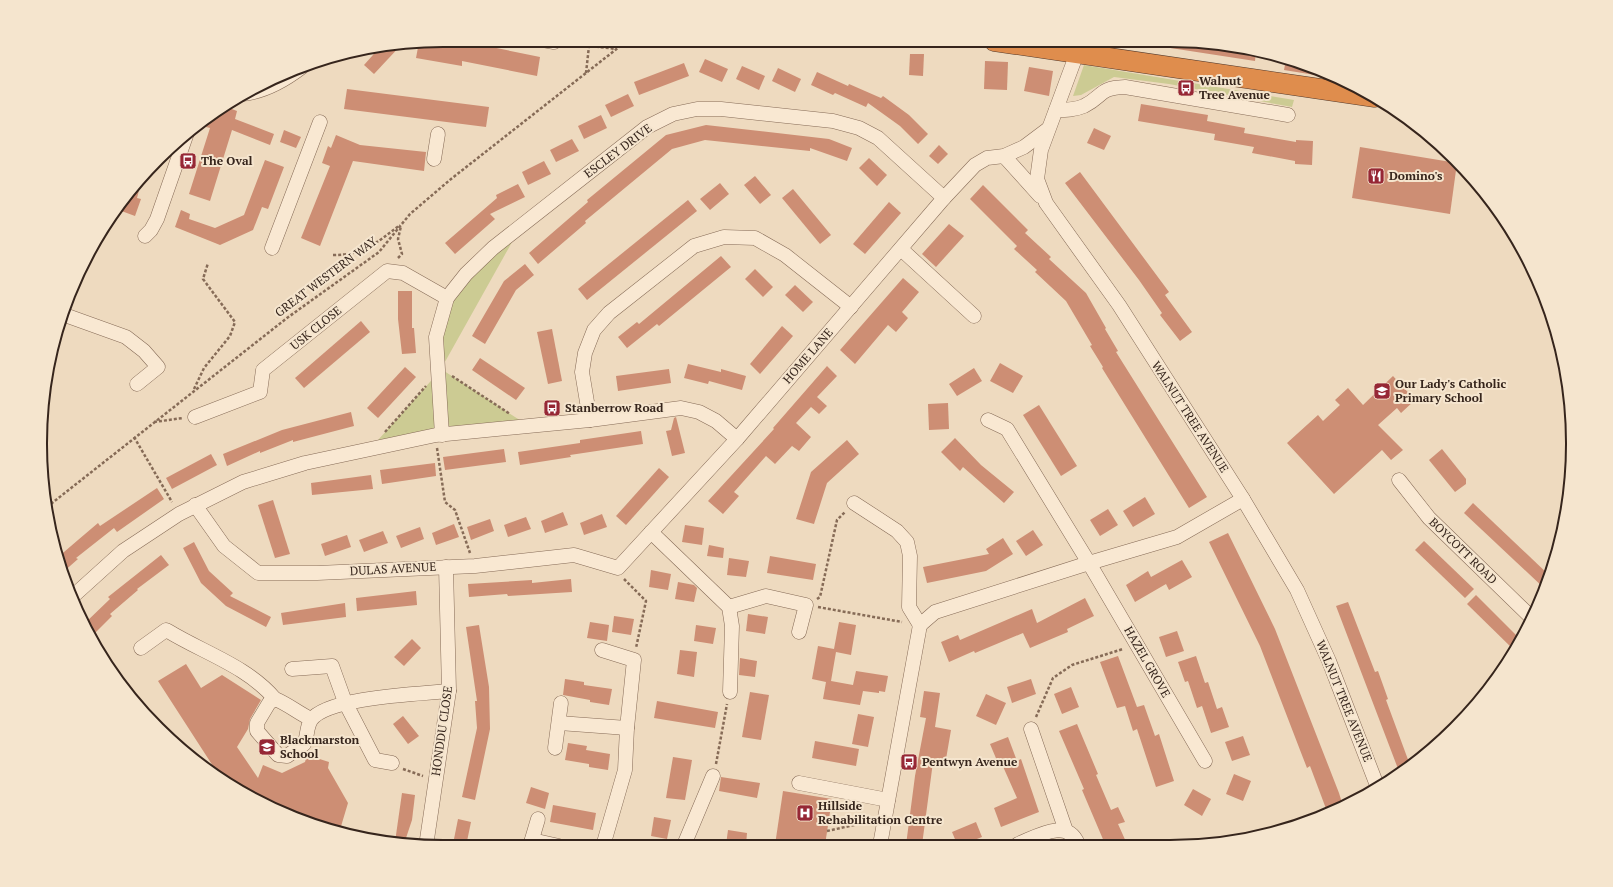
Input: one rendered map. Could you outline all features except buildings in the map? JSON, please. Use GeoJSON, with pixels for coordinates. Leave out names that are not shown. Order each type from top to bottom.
{"type":"FeatureCollection","features":[{"type":"Feature","properties":{"kind":"highway"},"geometry":{"type":"LineString","coordinates":[[1036,47],[1357,94]]}},
{"type":"Feature","properties":{"kind":"street","name":"WALNUT TREE AVENUE"},"geometry":{"type":"LineString","coordinates":[[1077,53],[1041,150],[1037,180],[1046,203],[1119,305],[1243,499],[1297,590],[1315,628],[1376,782]]}},
{"type":"Feature","properties":{"kind":"street"},"geometry":{"type":"LineString","coordinates":[[1056,110],[1073,110],[1085,106],[1102,92],[1113,88],[1125,87],[1288,116]]}},
{"type":"Feature","properties":{"kind":"street","name":"ESCLEY DRIVE"},"geometry":{"type":"LineString","coordinates":[[439,435],[436,337],[447,298],[466,274],[493,248],[647,127],[673,114],[691,110],[721,109],[833,121],[859,128],[878,138],[944,198]]}},
{"type":"Feature","properties":{"kind":"street"},"geometry":{"type":"LineString","coordinates":[[272,248],[320,122]]}},
{"type":"Feature","properties":{"kind":"street","name":"HOME LANE"},"geometry":{"type":"LineString","coordinates":[[618,568],[737,439],[944,198],[975,165],[987,158],[1004,156],[1024,147],[1048,130]]}},
{"type":"Feature","properties":{"kind":"street"},"geometry":{"type":"LineString","coordinates":[[434,159],[438,134]]}},
{"type":"Feature","properties":{"kind":"street"},"geometry":{"type":"LineString","coordinates":[[145,236],[151,230],[157,219],[184,143]]}},
{"type":"Feature","properties":{"kind":"street"},"geometry":{"type":"LineString","coordinates":[[1004,156],[1046,203]]}},
{"type":"Feature","properties":{"kind":"street"},"geometry":{"type":"LineString","coordinates":[[590,420],[582,372],[585,353],[594,330],[609,313],[694,246],[724,237],[755,238],[785,255],[851,307]]}},
{"type":"Feature","properties":{"kind":"street"},"geometry":{"type":"LineString","coordinates":[[901,249],[974,316]]}},
{"type":"Feature","properties":{"kind":"street"},"geometry":{"type":"LineString","coordinates":[[387,271],[403,273],[447,298]]}},
{"type":"Feature","properties":{"kind":"street","name":"USK CLOSE"},"geometry":{"type":"LineString","coordinates":[[195,417],[260,392],[263,370],[387,271]]}},
{"type":"Feature","properties":{"kind":"street"},"geometry":{"type":"LineString","coordinates":[[68,316],[126,337],[144,351],[158,367],[137,384]]}},
{"type":"Feature","properties":{"kind":"street"},"geometry":{"type":"LineString","coordinates":[[76,593],[123,551],[179,514],[243,482],[305,462],[439,435],[590,420],[681,408],[699,412],[716,421],[737,439]]}},
{"type":"Feature","properties":{"kind":"street","name":"HAZEL GROVE"},"geometry":{"type":"LineString","coordinates":[[988,420],[1007,429],[1089,563],[1205,761]]}},
{"type":"Feature","properties":{"kind":"street","name":"BOYCOTT ROAD"},"geometry":{"type":"LineString","coordinates":[[1399,480],[1429,518],[1527,614]]}},
{"type":"Feature","properties":{"kind":"street"},"geometry":{"type":"LineString","coordinates":[[881,840],[920,625],[935,612],[1089,563],[1177,537],[1243,499]]}},
{"type":"Feature","properties":{"kind":"street"},"geometry":{"type":"LineString","coordinates":[[854,503],[897,531],[907,542],[910,556],[909,607],[920,625]]}},
{"type":"Feature","properties":{"kind":"street","name":"DULAS AVENUE"},"geometry":{"type":"LineString","coordinates":[[196,505],[224,546],[258,573],[318,573],[475,566],[574,556],[618,568]]}},
{"type":"Feature","properties":{"kind":"street"},"geometry":{"type":"LineString","coordinates":[[651,532],[730,607],[732,626],[730,692]]}},
{"type":"Feature","properties":{"kind":"street","name":"HONDDU CLOSE"},"geometry":{"type":"LineString","coordinates":[[427,839],[449,691],[446,567]]}},
{"type":"Feature","properties":{"kind":"street"},"geometry":{"type":"LineString","coordinates":[[730,607],[766,596],[806,605],[799,632]]}},
{"type":"Feature","properties":{"kind":"street"},"geometry":{"type":"LineString","coordinates":[[142,648],[166,630],[189,644],[224,660],[263,686],[275,699],[284,702],[311,719]]}},
{"type":"Feature","properties":{"kind":"street"},"geometry":{"type":"LineString","coordinates":[[602,650],[634,660],[626,728],[625,770],[605,840]]}},
{"type":"Feature","properties":{"kind":"street"},"geometry":{"type":"LineString","coordinates":[[292,670],[332,666],[345,702],[375,760],[392,763]]}},
{"type":"Feature","properties":{"kind":"street"},"geometry":{"type":"LineString","coordinates":[[275,699],[269,703],[256,723],[257,731],[278,755],[287,756],[304,744],[311,719],[328,709],[345,702],[449,691]]}},
{"type":"Feature","properties":{"kind":"street"},"geometry":{"type":"LineString","coordinates":[[555,748],[561,703]]}},
{"type":"Feature","properties":{"kind":"street"},"geometry":{"type":"LineString","coordinates":[[558,723],[626,728]]}},
{"type":"Feature","properties":{"kind":"street"},"geometry":{"type":"LineString","coordinates":[[1031,729],[1066,831]]}},
{"type":"Feature","properties":{"kind":"street"},"geometry":{"type":"LineString","coordinates":[[686,840],[714,776]]}},
{"type":"Feature","properties":{"kind":"street"},"geometry":{"type":"LineString","coordinates":[[799,783],[888,800]]}},
{"type":"Feature","properties":{"kind":"street"},"geometry":{"type":"LineString","coordinates":[[532,840],[538,819]]}},
{"type":"Feature","properties":{"kind":"street"},"geometry":{"type":"LineString","coordinates":[[1029,840],[1056,830],[1066,831],[1077,840]]}},
{"type":"Feature","properties":{"kind":"path"},"geometry":{"type":"LineString","coordinates":[[586,73],[589,47]]}},
{"type":"Feature","properties":{"kind":"path"},"geometry":{"type":"LineString","coordinates":[[598,47],[617,49]]}},
{"type":"Feature","properties":{"kind":"path","name":"GREAT WESTERN WAY"},"geometry":{"type":"LineString","coordinates":[[52,503],[287,318],[379,252],[402,224],[451,179],[619,47]]}},
{"type":"Feature","properties":{"kind":"path"},"geometry":{"type":"LineString","coordinates":[[333,255],[349,255],[369,247],[402,224]]}},
{"type":"Feature","properties":{"kind":"path"},"geometry":{"type":"LineString","coordinates":[[387,271],[402,254],[398,239],[402,224]]}},
{"type":"Feature","properties":{"kind":"path"},"geometry":{"type":"LineString","coordinates":[[194,390],[204,368],[230,336],[235,322],[203,279],[208,263]]}},
{"type":"Feature","properties":{"kind":"path"},"geometry":{"type":"LineString","coordinates":[[370,449],[438,370],[529,426]]}},
{"type":"Feature","properties":{"kind":"path"},"geometry":{"type":"LineString","coordinates":[[154,422],[195,417]]}},
{"type":"Feature","properties":{"kind":"path"},"geometry":{"type":"LineString","coordinates":[[439,435],[445,502],[455,510],[475,566]]}},
{"type":"Feature","properties":{"kind":"path"},"geometry":{"type":"LineString","coordinates":[[134,437],[179,514]]}},
{"type":"Feature","properties":{"kind":"path"},"geometry":{"type":"LineString","coordinates":[[806,605],[820,598],[837,520],[854,503]]}},
{"type":"Feature","properties":{"kind":"path"},"geometry":{"type":"LineString","coordinates":[[618,568],[625,582],[646,601],[634,660]]}},
{"type":"Feature","properties":{"kind":"path"},"geometry":{"type":"LineString","coordinates":[[806,605],[920,625]]}},
{"type":"Feature","properties":{"kind":"path"},"geometry":{"type":"LineString","coordinates":[[1031,729],[1053,678],[1072,666],[1137,644]]}},
{"type":"Feature","properties":{"kind":"path"},"geometry":{"type":"LineString","coordinates":[[714,776],[730,692]]}},
{"type":"Feature","properties":{"kind":"path"},"geometry":{"type":"LineString","coordinates":[[392,763],[412,773],[435,780]]}},
{"type":"Feature","properties":{"kind":"path"},"geometry":{"type":"LineString","coordinates":[[827,831],[868,822]]}},
{"type":"Feature","properties":{"kind":"shaded area"},"geometry":{"type":"Polygon","coordinates":[[[1084,65],[1294,100],[1292,107],[1169,84],[1114,77],[1081,95],[1073,96],[1084,65]]]}},
{"type":"Feature","properties":{"kind":"shaded area"},"geometry":{"type":"Polygon","coordinates":[[[521,226],[441,369],[529,426],[370,449],[438,373],[447,298],[521,226]]]}},
{"type":"Feature","properties":{"kind":"place","name":"Walnut Tree Avenue"},"geometry":{"type":"Point","coordinates":[1186,88]}},
{"type":"Feature","properties":{"kind":"place","name":"The Oval"},"geometry":{"type":"Point","coordinates":[188,161]}},
{"type":"Feature","properties":{"kind":"place","name":"Domino's"},"geometry":{"type":"Point","coordinates":[1376,176]}},
{"type":"Feature","properties":{"kind":"place","name":"Our Lady's Catholic Primary School"},"geometry":{"type":"Point","coordinates":[1382,391]}},
{"type":"Feature","properties":{"kind":"place","name":"Stanberrow Road"},"geometry":{"type":"Point","coordinates":[552,408]}},
{"type":"Feature","properties":{"kind":"place","name":"Blackmarston School"},"geometry":{"type":"Point","coordinates":[267,747]}},
{"type":"Feature","properties":{"kind":"place","name":"Pentwyn Avenue"},"geometry":{"type":"Point","coordinates":[909,762]}},
{"type":"Feature","properties":{"kind":"place","name":"Hillside Rehabilitation Centre"},"geometry":{"type":"Point","coordinates":[805,813]}}]}
